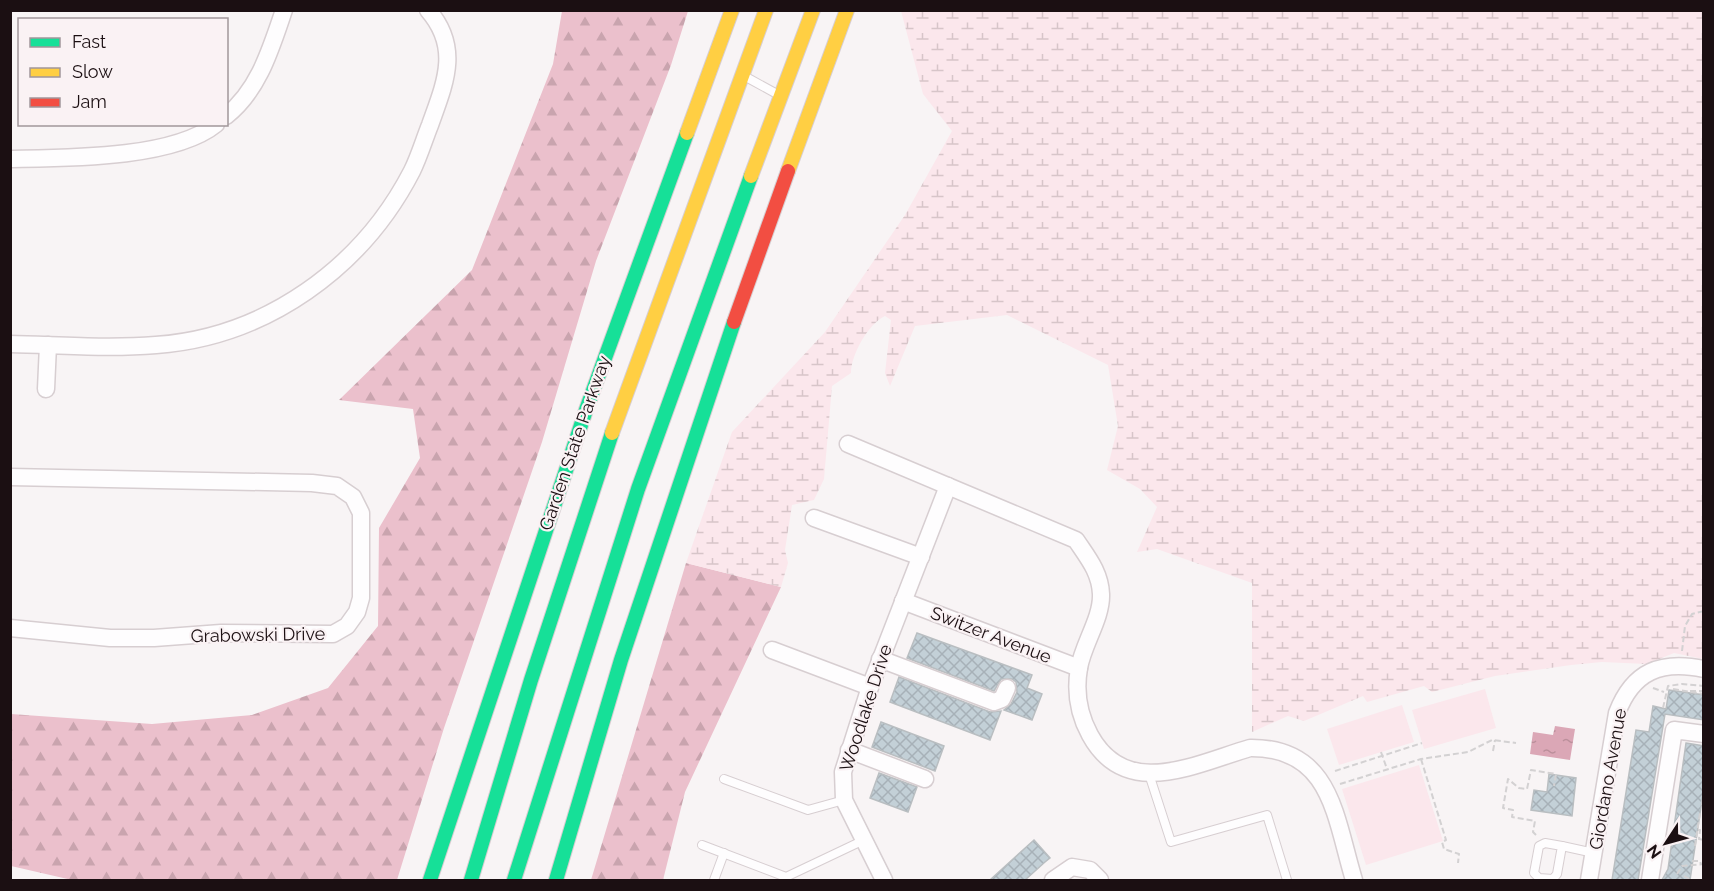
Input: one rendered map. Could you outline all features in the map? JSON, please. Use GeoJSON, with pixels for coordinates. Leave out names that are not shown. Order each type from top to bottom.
{"type":"FeatureCollection","features":[{"type":"Feature","properties":{"kind":"highway","name":"Garden State Parkway"},"geometry":{"type":"LineString","coordinates":[[430,880],[586,410],[732,10]]}},
{"type":"Feature","properties":{"kind":"highway","name":"Garden State Parkway"},"geometry":{"type":"LineString","coordinates":[[471,880],[528,690],[610,437],[766,10]]}},
{"type":"Feature","properties":{"kind":"highway"},"geometry":{"type":"LineString","coordinates":[[514,880],[621,539],[704,302],[813,10]]}},
{"type":"Feature","properties":{"kind":"highway"},"geometry":{"type":"LineString","coordinates":[[556,880],[616,670],[661,529],[757,254],[847,10]]}},
{"type":"Feature","properties":{"kind":"street"},"geometry":{"type":"LineString","coordinates":[[228,114],[238,107],[258,78],[284,10]]}},
{"type":"Feature","properties":{"kind":"street"},"geometry":{"type":"LineString","coordinates":[[10,344],[157,345],[196,339],[229,331],[262,318],[324,280],[373,232],[413,170],[443,89],[448,59],[446,42],[440,24],[428,10]]}},
{"type":"Feature","properties":{"kind":"street"},"geometry":{"type":"LineString","coordinates":[[10,159],[64,158],[176,144],[212,126]]}},
{"type":"Feature","properties":{"kind":"street"},"geometry":{"type":"LineString","coordinates":[[46,389],[48,345]]}},
{"type":"Feature","properties":{"kind":"street"},"geometry":{"type":"LineString","coordinates":[[848,444],[1077,540],[1097,570],[1101,596],[1079,668],[1079,706],[1094,742],[1123,769],[1149,774],[1162,774],[1250,748],[1265,748],[1293,755],[1306,762],[1325,785],[1354,880]]}},
{"type":"Feature","properties":{"kind":"street","name":"Grabowski Drive"},"geometry":{"type":"LineString","coordinates":[[10,477],[312,483],[337,486],[353,497],[361,513],[362,587],[357,612],[347,626],[333,634],[221,633],[154,638],[110,638],[10,628]]}},
{"type":"Feature","properties":{"kind":"street","name":"Woodlake Drive"},"geometry":{"type":"LineString","coordinates":[[885,880],[844,800],[842,786],[849,750],[870,687],[948,486]]}},
{"type":"Feature","properties":{"kind":"street"},"geometry":{"type":"LineString","coordinates":[[814,518],[921,557]]}},
{"type":"Feature","properties":{"kind":"street","name":"Switzer Avenue"},"geometry":{"type":"LineString","coordinates":[[903,601],[1079,668]]}},
{"type":"Feature","properties":{"kind":"street"},"geometry":{"type":"LineString","coordinates":[[772,651],[870,687]]}},
{"type":"Feature","properties":{"kind":"street"},"geometry":{"type":"LineString","coordinates":[[880,659],[994,702],[1002,699],[1007,688]]}},
{"type":"Feature","properties":{"kind":"street","name":"Giordano Avenue"},"geometry":{"type":"LineString","coordinates":[[1589,880],[1617,713],[1623,698],[1634,684],[1649,672],[1680,665],[1704,669]]}},
{"type":"Feature","properties":{"kind":"street"},"geometry":{"type":"LineString","coordinates":[[1650,880],[1674,730],[1704,734]]}},
{"type":"Feature","properties":{"kind":"street"},"geometry":{"type":"LineString","coordinates":[[849,750],[925,779]]}},
{"type":"Feature","properties":{"kind":"street"},"geometry":{"type":"LineString","coordinates":[[1053,880],[1072,867],[1090,870],[1100,880]]}},
{"type":"Feature","properties":{"kind":"lane"},"geometry":{"type":"LineString","coordinates":[[742,75],[780,96]]}},
{"type":"Feature","properties":{"kind":"lane"},"geometry":{"type":"LineString","coordinates":[[1149,774],[1171,842],[1267,815],[1287,880]]}},
{"type":"Feature","properties":{"kind":"lane"},"geometry":{"type":"LineString","coordinates":[[724,779],[808,810],[844,800]]}},
{"type":"Feature","properties":{"kind":"lane"},"geometry":{"type":"LineString","coordinates":[[702,845],[774,877],[786,877],[864,840]]}},
{"type":"Feature","properties":{"kind":"lane"},"geometry":{"type":"LineString","coordinates":[[1562,846],[1555,878],[1539,878],[1534,873],[1539,846],[1545,843],[1562,846],[1594,853]]}},
{"type":"Feature","properties":{"kind":"lane"},"geometry":{"type":"LineString","coordinates":[[714,880],[724,854]]}},
{"type":"Feature","properties":{"kind":"path"},"geometry":{"type":"LineString","coordinates":[[1680,665],[1685,626],[1692,614],[1704,611]]}},
{"type":"Feature","properties":{"kind":"path"},"geometry":{"type":"LineString","coordinates":[[1664,708],[1665,692],[1668,686],[1674,684],[1704,686]]}},
{"type":"Feature","properties":{"kind":"path"},"geometry":{"type":"LineString","coordinates":[[1647,686],[1665,692]]}},
{"type":"Feature","properties":{"kind":"path"},"geometry":{"type":"LineString","coordinates":[[1690,692],[1690,689],[1703,694]]}},
{"type":"Feature","properties":{"kind":"path"},"geometry":{"type":"LineString","coordinates":[[1674,690],[1703,694]]}},
{"type":"Feature","properties":{"kind":"path"},"geometry":{"type":"LineString","coordinates":[[1340,784],[1421,759],[1456,756],[1494,740],[1516,742]]}},
{"type":"Feature","properties":{"kind":"path"},"geometry":{"type":"LineString","coordinates":[[1493,751],[1494,740]]}},
{"type":"Feature","properties":{"kind":"path"},"geometry":{"type":"LineString","coordinates":[[1335,771],[1422,743]]}},
{"type":"Feature","properties":{"kind":"path"},"geometry":{"type":"LineString","coordinates":[[1382,754],[1386,776]]}},
{"type":"Feature","properties":{"kind":"path"},"geometry":{"type":"LineString","coordinates":[[1421,759],[1446,840],[1442,842],[1444,849],[1459,854],[1458,863]]}},
{"type":"Feature","properties":{"kind":"path"},"geometry":{"type":"LineString","coordinates":[[1545,843],[1533,832],[1535,821],[1512,817],[1513,810],[1503,808],[1508,779],[1519,788],[1527,789],[1531,770],[1556,774],[1554,786]]}},
{"type":"Feature","properties":{"kind":"path"},"geometry":{"type":"LineString","coordinates":[[1702,802],[1703,792]]}},
{"type":"Feature","properties":{"kind":"path"},"geometry":{"type":"LineString","coordinates":[[1695,844],[1700,816]]}},
{"type":"Feature","properties":{"kind":"path"},"geometry":{"type":"LineString","coordinates":[[1697,830],[1700,830],[1699,839],[1704,840]]}},
{"type":"Feature","properties":{"kind":"path"},"geometry":{"type":"LineString","coordinates":[[1692,861],[1701,861],[1702,864]]}},
{"type":"Feature","properties":{"kind":"path"},"geometry":{"type":"LineString","coordinates":[[1677,874],[1682,866],[1702,864]]}},
{"type":"Feature","properties":{"kind":"path"},"geometry":{"type":"LineString","coordinates":[[1685,877],[1690,880]]}},
{"type":"Feature","properties":{"kind":"green space"},"geometry":{"type":"Polygon","coordinates":[[[562,11],[688,11],[671,65],[596,261],[542,442],[444,728],[397,880],[72,880],[11,866],[11,714],[152,724],[252,715],[328,688],[378,626],[379,528],[420,458],[413,409],[339,400],[472,270],[553,64],[562,11]]]}},
{"type":"Feature","properties":{"kind":"green space"},"geometry":{"type":"Polygon","coordinates":[[[901,11],[1703,11],[1703,659],[1674,653],[1647,664],[1602,662],[1571,665],[1495,676],[1432,692],[1424,686],[1367,702],[1363,696],[1304,721],[1288,716],[1252,732],[1252,583],[1157,549],[1137,552],[1157,507],[1140,489],[1107,470],[1118,426],[1108,365],[1007,315],[915,326],[890,386],[885,373],[891,320],[885,316],[867,333],[857,349],[851,373],[832,386],[824,479],[814,500],[792,505],[785,550],[788,563],[781,587],[686,563],[732,432],[825,332],[905,215],[952,131],[923,94],[901,11]]]}},
{"type":"Feature","properties":{"kind":"green space"},"geometry":{"type":"Polygon","coordinates":[[[686,563],[781,587],[685,792],[663,880],[591,880],[686,563]]]}},
{"type":"Feature","properties":{"kind":"green space"},"geometry":{"type":"Polygon","coordinates":[[[1485,689],[1496,728],[1424,749],[1412,710],[1485,689]]]}},
{"type":"Feature","properties":{"kind":"green space"},"geometry":{"type":"Polygon","coordinates":[[[1402,705],[1414,742],[1339,765],[1327,729],[1402,705]]]}},
{"type":"Feature","properties":{"kind":"green space"},"geometry":{"type":"Polygon","coordinates":[[[1419,765],[1443,841],[1366,865],[1342,789],[1419,765]]]}},
{"type":"Feature","properties":{"kind":"water"},"geometry":{"type":"Polygon","coordinates":[[[1555,726],[1575,729],[1570,760],[1530,754],[1533,732],[1553,735],[1555,726]]]}},
{"type":"Feature","properties":{"kind":"building"},"geometry":{"type":"Polygon","coordinates":[[[917,633],[1032,675],[1027,688],[1042,694],[1032,720],[1004,710],[1011,704],[1017,692],[1016,682],[1012,679],[1001,679],[994,691],[907,658],[917,633]]]}},
{"type":"Feature","properties":{"kind":"building"},"geometry":{"type":"Polygon","coordinates":[[[899,677],[990,712],[1001,711],[990,740],[890,702],[899,677]]]}},
{"type":"Feature","properties":{"kind":"building"},"geometry":{"type":"Polygon","coordinates":[[[1669,690],[1704,695],[1704,720],[1665,714],[1638,880],[1612,880],[1636,730],[1649,732],[1653,706],[1666,709],[1669,690]]]}},
{"type":"Feature","properties":{"kind":"building"},"geometry":{"type":"Polygon","coordinates":[[[881,722],[944,746],[935,771],[872,747],[881,722]]]}},
{"type":"Feature","properties":{"kind":"building"},"geometry":{"type":"Polygon","coordinates":[[[1686,743],[1704,746],[1704,787],[1690,880],[1662,880],[1668,869],[1686,743]]]}},
{"type":"Feature","properties":{"kind":"building"},"geometry":{"type":"Polygon","coordinates":[[[879,773],[917,787],[908,812],[870,798],[879,773]]]}},
{"type":"Feature","properties":{"kind":"building"},"geometry":{"type":"Polygon","coordinates":[[[1549,774],[1576,778],[1572,816],[1531,810],[1534,790],[1547,792],[1549,774]]]}},
{"type":"Feature","properties":{"kind":"building"},"geometry":{"type":"Polygon","coordinates":[[[1034,840],[1050,858],[1025,880],[990,880],[1034,840]]]}},
{"type":"Feature","properties":{"kind":"traffic: fast"},"geometry":{"type":"LineString","coordinates":[[430,880],[586,410],[687,133]]}},
{"type":"Feature","properties":{"kind":"traffic: fast"},"geometry":{"type":"LineString","coordinates":[[514,880],[638,489],[751,176]]}},
{"type":"Feature","properties":{"kind":"traffic: fast"},"geometry":{"type":"LineString","coordinates":[[556,880],[621,660],[734,322]]}},
{"type":"Feature","properties":{"kind":"traffic: fast"},"geometry":{"type":"LineString","coordinates":[[471,880],[531,680],[612,433]]}},
{"type":"Feature","properties":{"kind":"traffic: slow"},"geometry":{"type":"LineString","coordinates":[[687,133],[732,10]]}},
{"type":"Feature","properties":{"kind":"traffic: slow"},"geometry":{"type":"LineString","coordinates":[[612,433],[766,10]]}},
{"type":"Feature","properties":{"kind":"traffic: slow"},"geometry":{"type":"LineString","coordinates":[[751,176],[813,10]]}},
{"type":"Feature","properties":{"kind":"traffic: slow"},"geometry":{"type":"LineString","coordinates":[[788,171],[847,10]]}},
{"type":"Feature","properties":{"kind":"traffic: jam"},"geometry":{"type":"LineString","coordinates":[[734,322],[788,171]]}}]}
